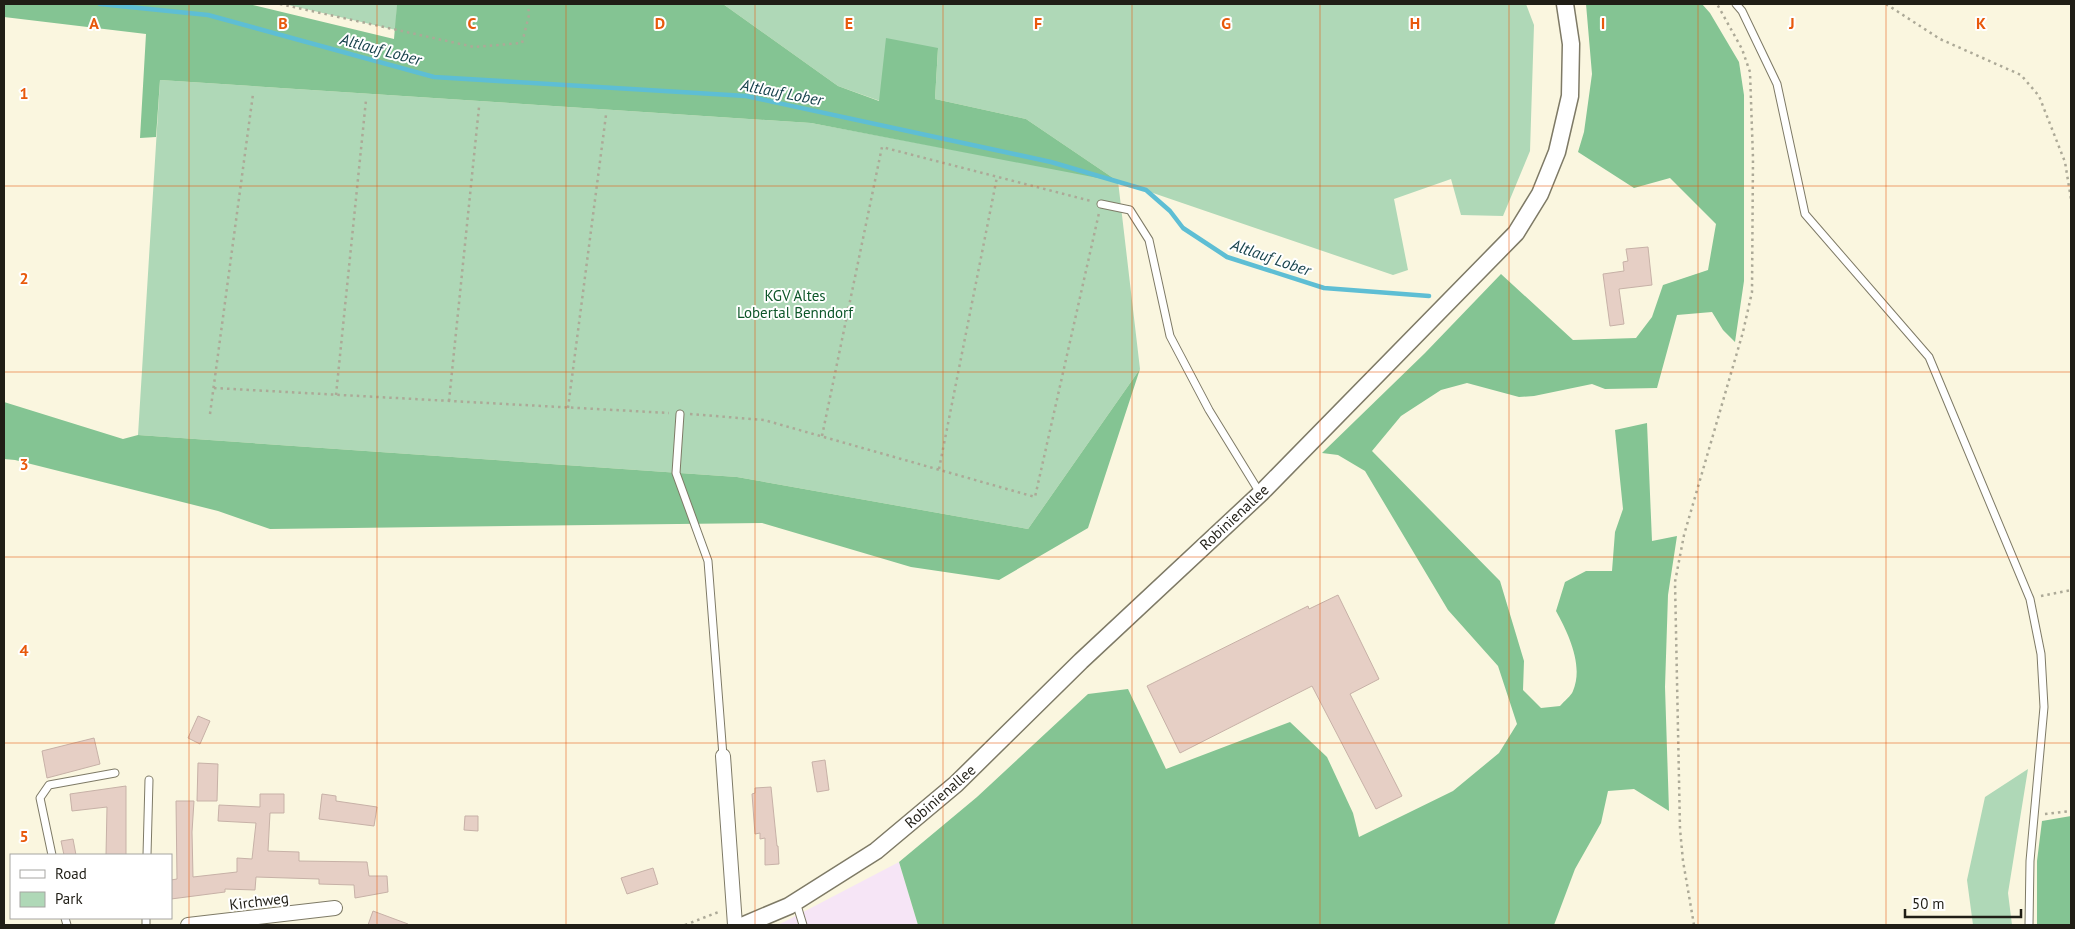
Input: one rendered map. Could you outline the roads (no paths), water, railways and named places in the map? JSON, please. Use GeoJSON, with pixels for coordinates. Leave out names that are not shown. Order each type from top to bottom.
{"type":"FeatureCollection","features":[{"type":"Feature","properties":{"kind":"street","name":"Robinienallee"},"geometry":{"type":"LineString","coordinates":[[744,925],[796,901],[876,851],[956,784],[1081,661],[1261,494],[1516,233],[1540,194],[1557,152],[1570,96],[1572,44],[1565,4]]}},
{"type":"Feature","properties":{"kind":"street"},"geometry":{"type":"LineString","coordinates":[[723,756],[735,925]]}},
{"type":"Feature","properties":{"kind":"street","name":"Kirchweg"},"geometry":{"type":"LineString","coordinates":[[188,925],[335,908]]}},
{"type":"Feature","properties":{"kind":"lane"},"geometry":{"type":"LineString","coordinates":[[1736,4],[1777,84],[1806,214],[1930,357],[2030,599],[2041,654],[2044,707],[2030,861],[2030,925]]}},
{"type":"Feature","properties":{"kind":"lane"},"geometry":{"type":"LineString","coordinates":[[1101,204],[1130,210],[1149,240],[1170,336],[1209,410],[1261,494]]}},
{"type":"Feature","properties":{"kind":"lane"},"geometry":{"type":"LineString","coordinates":[[680,414],[676,473],[708,561],[723,756]]}},
{"type":"Feature","properties":{"kind":"lane"},"geometry":{"type":"LineString","coordinates":[[52,854],[40,798],[49,785],[115,773]]}},
{"type":"Feature","properties":{"kind":"lane"},"geometry":{"type":"LineString","coordinates":[[148,854],[149,780]]}},
{"type":"Feature","properties":{"kind":"lane"},"geometry":{"type":"LineString","coordinates":[[796,901],[803,925]]}},
{"type":"Feature","properties":{"kind":"waterway","name":"Altlauf Lober"},"geometry":{"type":"LineString","coordinates":[[100,4],[208,15],[434,77],[746,96],[1051,162],[1146,190],[1170,211],[1183,228],[1227,257],[1324,288],[1429,296]]}},
{"type":"Feature","properties":{"kind":"park label","name":"KGV Altes Lobertal Benndorf"},"geometry":{"type":"Point","coordinates":[795,304]}}]}
